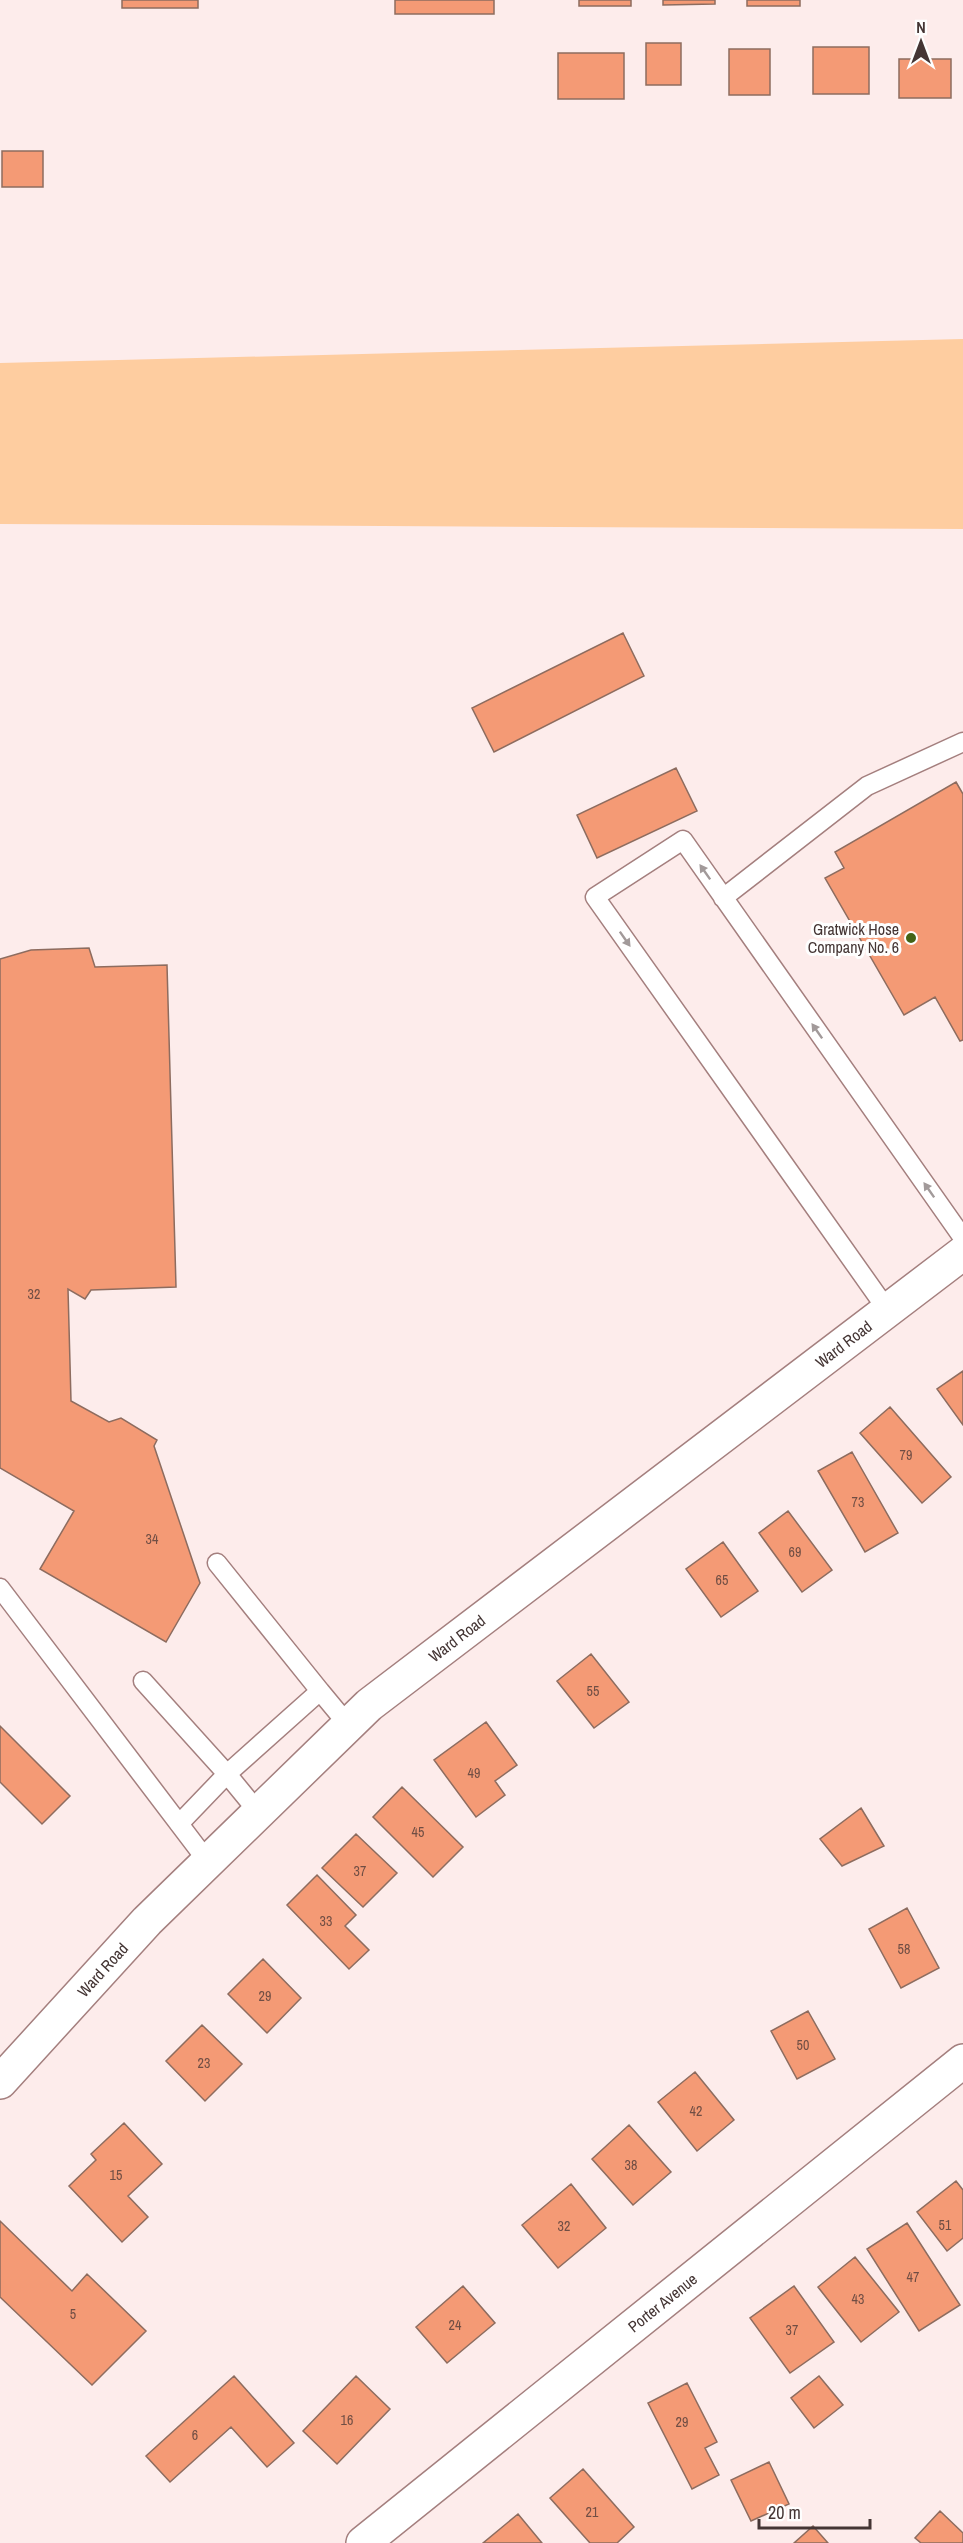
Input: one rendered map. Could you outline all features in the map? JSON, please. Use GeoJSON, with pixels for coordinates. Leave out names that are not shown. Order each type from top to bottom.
{"type":"FeatureCollection","features":[{"type":"Feature","properties":{"kind":"main road","name":"Ward Road"},"geometry":{"type":"LineString","coordinates":[[0,2082],[147,1921],[369,1705],[963,1253]]}},
{"type":"Feature","properties":{"kind":"main road","name":"Porter Avenue"},"geometry":{"type":"LineString","coordinates":[[363,2543],[963,2061]]}},
{"type":"Feature","properties":{"kind":"lane"},"geometry":{"type":"LineString","coordinates":[[723,898],[867,786],[963,742]]}},
{"type":"Feature","properties":{"kind":"lane"},"geometry":{"type":"LineString","coordinates":[[888,1311],[595,897],[683,840],[963,1238]]}},
{"type":"Feature","properties":{"kind":"lane"},"geometry":{"type":"LineString","coordinates":[[217,1563],[349,1726]]}},
{"type":"Feature","properties":{"kind":"lane"},"geometry":{"type":"LineString","coordinates":[[0,1588],[208,1862]]}},
{"type":"Feature","properties":{"kind":"lane"},"geometry":{"type":"LineString","coordinates":[[143,1681],[259,1813]]}},
{"type":"Feature","properties":{"kind":"lane"},"geometry":{"type":"LineString","coordinates":[[179,1824],[227,1774],[320,1691]]}},
{"type":"Feature","properties":{"kind":"shaded area"},"geometry":{"type":"Polygon","coordinates":[[[963,339],[963,529],[0,524],[0,363],[963,339]]]}},
{"type":"Feature","properties":{"kind":"building"},"geometry":{"type":"Polygon","coordinates":[[[122,0],[198,0],[198,8],[122,8],[122,0]]]}},
{"type":"Feature","properties":{"kind":"building"},"geometry":{"type":"Polygon","coordinates":[[[395,0],[494,0],[494,14],[395,14],[395,0]]]}},
{"type":"Feature","properties":{"kind":"building"},"geometry":{"type":"Polygon","coordinates":[[[579,0],[631,0],[631,6],[579,6],[579,0]]]}},
{"type":"Feature","properties":{"kind":"building"},"geometry":{"type":"Polygon","coordinates":[[[663,0],[715,0],[715,4],[663,5],[663,0]]]}},
{"type":"Feature","properties":{"kind":"building"},"geometry":{"type":"Polygon","coordinates":[[[747,0],[800,0],[800,6],[747,6],[747,0]]]}},
{"type":"Feature","properties":{"kind":"building"},"geometry":{"type":"Polygon","coordinates":[[[646,43],[681,43],[681,85],[646,85],[646,43]]]}},
{"type":"Feature","properties":{"kind":"building"},"geometry":{"type":"Polygon","coordinates":[[[813,47],[869,47],[869,94],[813,94],[813,47]]]}},
{"type":"Feature","properties":{"kind":"building"},"geometry":{"type":"Polygon","coordinates":[[[729,49],[770,49],[770,95],[729,95],[729,49]]]}},
{"type":"Feature","properties":{"kind":"building"},"geometry":{"type":"Polygon","coordinates":[[[558,53],[624,53],[624,99],[558,99],[558,53]]]}},
{"type":"Feature","properties":{"kind":"building"},"geometry":{"type":"Polygon","coordinates":[[[899,59],[951,59],[951,98],[899,98],[899,59]]]}},
{"type":"Feature","properties":{"kind":"building"},"geometry":{"type":"Polygon","coordinates":[[[2,151],[43,151],[43,187],[2,187],[2,151]]]}},
{"type":"Feature","properties":{"kind":"building"},"geometry":{"type":"Polygon","coordinates":[[[623,633],[644,676],[494,752],[472,708],[623,633]]]}},
{"type":"Feature","properties":{"kind":"building"},"geometry":{"type":"Polygon","coordinates":[[[676,768],[697,811],[597,858],[577,815],[676,768]]]}},
{"type":"Feature","properties":{"kind":"building","name":"Gratwick Hose Company No. 6"},"geometry":{"type":"Polygon","coordinates":[[[956,782],[963,794],[963,1040],[960,1041],[935,997],[904,1015],[825,878],[844,868],[835,852],[956,782]]]}},
{"type":"Feature","properties":{"kind":"building"},"geometry":{"type":"Polygon","coordinates":[[[89,948],[95,967],[167,965],[176,1287],[91,1290],[85,1299],[68,1289],[71,1401],[109,1422],[121,1418],[157,1440],[154,1446],[200,1583],[166,1642],[40,1569],[74,1511],[0,1468],[0,959],[31,950],[89,948]]]}},
{"type":"Feature","properties":{"kind":"building"},"geometry":{"type":"Polygon","coordinates":[[[963,1371],[963,1425],[937,1389],[963,1371]]]}},
{"type":"Feature","properties":{"kind":"building"},"geometry":{"type":"Polygon","coordinates":[[[890,1407],[951,1477],[922,1503],[860,1433],[890,1407]]]}},
{"type":"Feature","properties":{"kind":"building"},"geometry":{"type":"Polygon","coordinates":[[[852,1452],[898,1533],[865,1552],[818,1471],[852,1452]]]}},
{"type":"Feature","properties":{"kind":"building"},"geometry":{"type":"Polygon","coordinates":[[[788,1511],[832,1570],[802,1592],[759,1533],[788,1511]]]}},
{"type":"Feature","properties":{"kind":"building"},"geometry":{"type":"Polygon","coordinates":[[[723,1542],[758,1591],[721,1617],[686,1569],[723,1542]]]}},
{"type":"Feature","properties":{"kind":"building"},"geometry":{"type":"Polygon","coordinates":[[[591,1654],[629,1702],[594,1728],[557,1681],[591,1654]]]}},
{"type":"Feature","properties":{"kind":"building"},"geometry":{"type":"Polygon","coordinates":[[[486,1722],[517,1765],[495,1781],[505,1795],[476,1817],[434,1760],[486,1722]]]}},
{"type":"Feature","properties":{"kind":"building"},"geometry":{"type":"Polygon","coordinates":[[[0,1726],[70,1796],[42,1824],[0,1782],[0,1726]]]}},
{"type":"Feature","properties":{"kind":"building"},"geometry":{"type":"Polygon","coordinates":[[[402,1787],[463,1847],[433,1877],[373,1817],[402,1787]]]}},
{"type":"Feature","properties":{"kind":"building"},"geometry":{"type":"Polygon","coordinates":[[[861,1808],[884,1846],[842,1866],[820,1839],[861,1808]]]}},
{"type":"Feature","properties":{"kind":"building"},"geometry":{"type":"Polygon","coordinates":[[[356,1834],[397,1873],[363,1907],[322,1868],[356,1834]]]}},
{"type":"Feature","properties":{"kind":"building"},"geometry":{"type":"Polygon","coordinates":[[[317,1875],[356,1915],[345,1926],[369,1950],[349,1969],[287,1905],[317,1875]]]}},
{"type":"Feature","properties":{"kind":"building"},"geometry":{"type":"Polygon","coordinates":[[[907,1908],[939,1968],[901,1988],[869,1929],[907,1908]]]}},
{"type":"Feature","properties":{"kind":"building"},"geometry":{"type":"Polygon","coordinates":[[[263,1959],[301,1998],[267,2033],[228,1994],[263,1959]]]}},
{"type":"Feature","properties":{"kind":"building"},"geometry":{"type":"Polygon","coordinates":[[[808,2011],[835,2059],[797,2079],[771,2031],[808,2011]]]}},
{"type":"Feature","properties":{"kind":"building"},"geometry":{"type":"Polygon","coordinates":[[[202,2025],[242,2064],[205,2101],[166,2061],[202,2025]]]}},
{"type":"Feature","properties":{"kind":"building"},"geometry":{"type":"Polygon","coordinates":[[[695,2072],[734,2120],[697,2151],[658,2102],[695,2072]]]}},
{"type":"Feature","properties":{"kind":"building"},"geometry":{"type":"Polygon","coordinates":[[[124,2123],[162,2164],[128,2196],[148,2217],[122,2242],[69,2186],[96,2160],[91,2154],[124,2123]]]}},
{"type":"Feature","properties":{"kind":"building"},"geometry":{"type":"Polygon","coordinates":[[[629,2125],[671,2172],[633,2205],[592,2159],[629,2125]]]}},
{"type":"Feature","properties":{"kind":"building"},"geometry":{"type":"Polygon","coordinates":[[[956,2181],[963,2190],[963,2238],[947,2251],[917,2212],[956,2181]]]}},
{"type":"Feature","properties":{"kind":"building"},"geometry":{"type":"Polygon","coordinates":[[[571,2184],[606,2228],[558,2268],[522,2225],[571,2184]]]}},
{"type":"Feature","properties":{"kind":"building"},"geometry":{"type":"Polygon","coordinates":[[[0,2221],[72,2291],[87,2274],[146,2331],[92,2385],[0,2297],[0,2221]]]}},
{"type":"Feature","properties":{"kind":"building"},"geometry":{"type":"Polygon","coordinates":[[[907,2223],[960,2305],[919,2331],[867,2249],[907,2223]]]}},
{"type":"Feature","properties":{"kind":"building"},"geometry":{"type":"Polygon","coordinates":[[[855,2257],[899,2312],[861,2342],[818,2287],[855,2257]]]}},
{"type":"Feature","properties":{"kind":"building"},"geometry":{"type":"Polygon","coordinates":[[[463,2286],[495,2323],[447,2363],[416,2327],[463,2286]]]}},
{"type":"Feature","properties":{"kind":"building"},"geometry":{"type":"Polygon","coordinates":[[[794,2286],[834,2342],[790,2373],[750,2318],[794,2286]]]}},
{"type":"Feature","properties":{"kind":"building"},"geometry":{"type":"Polygon","coordinates":[[[234,2376],[294,2443],[267,2467],[231,2427],[170,2482],[146,2456],[234,2376]]]}},
{"type":"Feature","properties":{"kind":"building"},"geometry":{"type":"Polygon","coordinates":[[[356,2376],[390,2409],[337,2464],[303,2431],[356,2376]]]}},
{"type":"Feature","properties":{"kind":"building"},"geometry":{"type":"Polygon","coordinates":[[[819,2376],[843,2405],[814,2428],[791,2398],[819,2376]]]}},
{"type":"Feature","properties":{"kind":"building"},"geometry":{"type":"Polygon","coordinates":[[[687,2383],[717,2442],[705,2448],[719,2475],[692,2489],[648,2403],[687,2383]]]}},
{"type":"Feature","properties":{"kind":"building"},"geometry":{"type":"Polygon","coordinates":[[[769,2462],[789,2504],[751,2521],[731,2480],[769,2462]]]}},
{"type":"Feature","properties":{"kind":"building"},"geometry":{"type":"Polygon","coordinates":[[[583,2469],[634,2527],[617,2543],[590,2543],[550,2498],[583,2469]]]}},
{"type":"Feature","properties":{"kind":"building"},"geometry":{"type":"Polygon","coordinates":[[[940,2511],[963,2533],[963,2543],[921,2543],[915,2538],[940,2511]]]}},
{"type":"Feature","properties":{"kind":"building"},"geometry":{"type":"Polygon","coordinates":[[[518,2514],[542,2543],[483,2543],[518,2514]]]}},
{"type":"Feature","properties":{"kind":"building"},"geometry":{"type":"Polygon","coordinates":[[[813,2526],[828,2543],[794,2543],[813,2526]]]}},
{"type":"Feature","properties":{"kind":"place","name":"Gratwick Hose Company No. 6"},"geometry":{"type":"Point","coordinates":[911,938]}}]}
